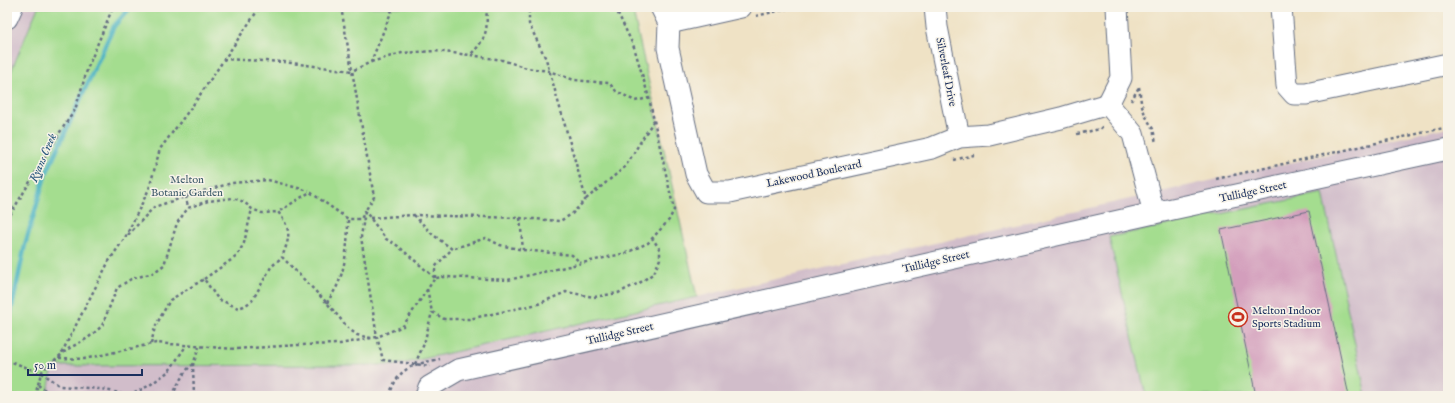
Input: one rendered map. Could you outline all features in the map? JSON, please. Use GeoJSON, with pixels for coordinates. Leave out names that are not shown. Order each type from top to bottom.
{"type":"FeatureCollection","features":[{"type":"Feature","properties":{"kind":"street"},"geometry":{"type":"LineString","coordinates":[[7,18],[12,7]]}},
{"type":"Feature","properties":{"kind":"street","name":"Silverleaf Drive"},"geometry":{"type":"LineString","coordinates":[[935,7],[937,27],[959,137]]}},
{"type":"Feature","properties":{"kind":"street"},"geometry":{"type":"LineString","coordinates":[[1117,7],[1121,78],[1108,104],[1133,134],[1154,213]]}},
{"type":"Feature","properties":{"kind":"street"},"geometry":{"type":"LineString","coordinates":[[1282,7],[1287,86],[1294,94],[1306,94],[1448,64]]}},
{"type":"Feature","properties":{"kind":"street"},"geometry":{"type":"LineString","coordinates":[[665,15],[746,12]]}},
{"type":"Feature","properties":{"kind":"street","name":"Lakewood Boulevard"},"geometry":{"type":"LineString","coordinates":[[665,15],[668,48],[696,174],[706,192],[730,192],[754,187],[932,148],[959,137],[989,135],[1061,118],[1108,104]]}},
{"type":"Feature","properties":{"kind":"street","name":"Tullidge Street"},"geometry":{"type":"LineString","coordinates":[[428,392],[458,370],[1154,213],[1448,149]]}},
{"type":"Feature","properties":{"kind":"path"},"geometry":{"type":"LineString","coordinates":[[7,220],[75,110],[88,67],[113,7]]}},
{"type":"Feature","properties":{"kind":"path"},"geometry":{"type":"LineString","coordinates":[[59,358],[110,261],[126,236],[149,189],[160,150],[193,105],[260,7]]}},
{"type":"Feature","properties":{"kind":"path"},"geometry":{"type":"LineString","coordinates":[[126,236],[154,207],[232,183],[268,180],[310,192],[348,219],[361,219],[374,197],[341,7]]}},
{"type":"Feature","properties":{"kind":"path"},"geometry":{"type":"LineString","coordinates":[[371,62],[394,7]]}},
{"type":"Feature","properties":{"kind":"path"},"geometry":{"type":"LineString","coordinates":[[470,55],[481,44],[487,24],[486,7]]}},
{"type":"Feature","properties":{"kind":"path"},"geometry":{"type":"LineString","coordinates":[[529,7],[529,24],[546,59],[586,199]]}},
{"type":"Feature","properties":{"kind":"path"},"geometry":{"type":"LineString","coordinates":[[365,211],[386,239],[398,246],[435,278],[446,277],[508,280],[626,253],[648,244],[669,220],[674,210],[649,98],[634,47],[615,7]]}},
{"type":"Feature","properties":{"kind":"path"},"geometry":{"type":"LineString","coordinates":[[746,12],[795,7]]}},
{"type":"Feature","properties":{"kind":"path"},"geometry":{"type":"LineString","coordinates":[[223,59],[284,62],[352,71],[371,62],[402,54],[435,51],[502,60],[527,68],[549,71],[574,80],[609,83],[616,91],[635,101],[649,98]]}},
{"type":"Feature","properties":{"kind":"path"},"geometry":{"type":"LineString","coordinates":[[1139,80],[1141,102],[1145,115],[1153,129],[1156,144]]}},
{"type":"Feature","properties":{"kind":"path"},"geometry":{"type":"LineString","coordinates":[[370,218],[414,214],[560,221],[572,214],[586,199],[625,167],[654,120]]}},
{"type":"Feature","properties":{"kind":"path"},"geometry":{"type":"LineString","coordinates":[[949,161],[979,154]]}},
{"type":"Feature","properties":{"kind":"path"},"geometry":{"type":"LineString","coordinates":[[35,396],[41,373],[45,368],[59,358],[68,349],[88,338],[102,326],[117,288],[131,279],[153,273],[164,265],[177,223],[188,208],[208,201],[233,198],[244,202],[252,209],[262,213],[278,212],[310,192]]}},
{"type":"Feature","properties":{"kind":"path"},"geometry":{"type":"LineString","coordinates":[[186,196],[188,208]]}},
{"type":"Feature","properties":{"kind":"path"},"geometry":{"type":"LineString","coordinates":[[151,344],[155,327],[170,300],[237,256],[244,244],[252,209]]}},
{"type":"Feature","properties":{"kind":"path"},"geometry":{"type":"LineString","coordinates":[[365,211],[361,238],[377,338],[383,360],[458,370]]}},
{"type":"Feature","properties":{"kind":"path"},"geometry":{"type":"LineString","coordinates":[[204,279],[218,299],[238,308],[252,301],[271,267],[282,257],[288,241],[285,221],[278,212]]}},
{"type":"Feature","properties":{"kind":"path"},"geometry":{"type":"LineString","coordinates":[[414,214],[432,234],[452,249]]}},
{"type":"Feature","properties":{"kind":"path"},"geometry":{"type":"LineString","coordinates":[[520,218],[523,250]]}},
{"type":"Feature","properties":{"kind":"path"},"geometry":{"type":"LineString","coordinates":[[326,303],[338,284],[348,241],[348,219]]}},
{"type":"Feature","properties":{"kind":"path"},"geometry":{"type":"LineString","coordinates":[[59,358],[84,359],[156,343],[236,349],[298,344],[340,344],[377,338],[403,326],[435,278],[435,267],[452,249],[486,238],[500,245],[523,250],[572,255],[581,263]]}},
{"type":"Feature","properties":{"kind":"path"},"geometry":{"type":"LineString","coordinates":[[432,312],[444,320],[470,319],[538,304],[566,292],[594,297],[618,293],[654,273],[660,259],[660,250],[652,239]]}},
{"type":"Feature","properties":{"kind":"path"},"geometry":{"type":"LineString","coordinates":[[282,257],[349,329],[358,335],[372,338]]}},
{"type":"Feature","properties":{"kind":"path"},"geometry":{"type":"LineString","coordinates":[[415,364],[424,344],[432,312],[427,289]]}},
{"type":"Feature","properties":{"kind":"path"},"geometry":{"type":"LineString","coordinates":[[129,396],[150,386],[169,371],[186,346]]}},
{"type":"Feature","properties":{"kind":"path"},"geometry":{"type":"LineString","coordinates":[[194,396],[193,365],[199,347]]}},
{"type":"Feature","properties":{"kind":"path"},"geometry":{"type":"LineString","coordinates":[[8,360],[41,373],[60,386],[101,389],[125,396]]}},
{"type":"Feature","properties":{"kind":"path"},"geometry":{"type":"LineString","coordinates":[[172,396],[181,378],[193,365]]}},
{"type":"Feature","properties":{"kind":"path"},"geometry":{"type":"LineString","coordinates":[[38,385],[48,392],[50,396]]}},
{"type":"Feature","properties":{"kind":"shaded area"},"geometry":{"type":"Polygon","coordinates":[[[7,7],[38,7],[7,81],[7,7]]]}},
{"type":"Feature","properties":{"kind":"shaded area"},"geometry":{"type":"Polygon","coordinates":[[[1448,127],[1448,396],[47,396],[53,366],[396,365],[1448,127]]]}},
{"type":"Feature","properties":{"kind":"green space","name":"Melton Botanic Garden"},"geometry":{"type":"Polygon","coordinates":[[[38,7],[632,7],[697,297],[396,365],[53,366],[47,396],[7,396],[7,81],[38,7]]]}},
{"type":"Feature","properties":{"kind":"green space","name":"Melton Indoor Sports Stadium"},"geometry":{"type":"Polygon","coordinates":[[[1323,193],[1366,396],[1146,396],[1109,237],[1323,193]]]}},
{"type":"Feature","properties":{"kind":"building","name":"Melton Indoor Sports Stadium"},"geometry":{"type":"Polygon","coordinates":[[[1309,211],[1349,396],[1256,396],[1221,230],[1309,211]]]}},
{"type":"Feature","properties":{"kind":"waterway","name":"Ryans Creek"},"geometry":{"type":"LineString","coordinates":[[7,331],[25,245],[45,176],[114,26],[131,7]]}},
{"type":"Feature","properties":{"kind":"place","name":"Melton Indoor Sports Stadium"},"geometry":{"type":"Point","coordinates":[1238,317]}}]}
